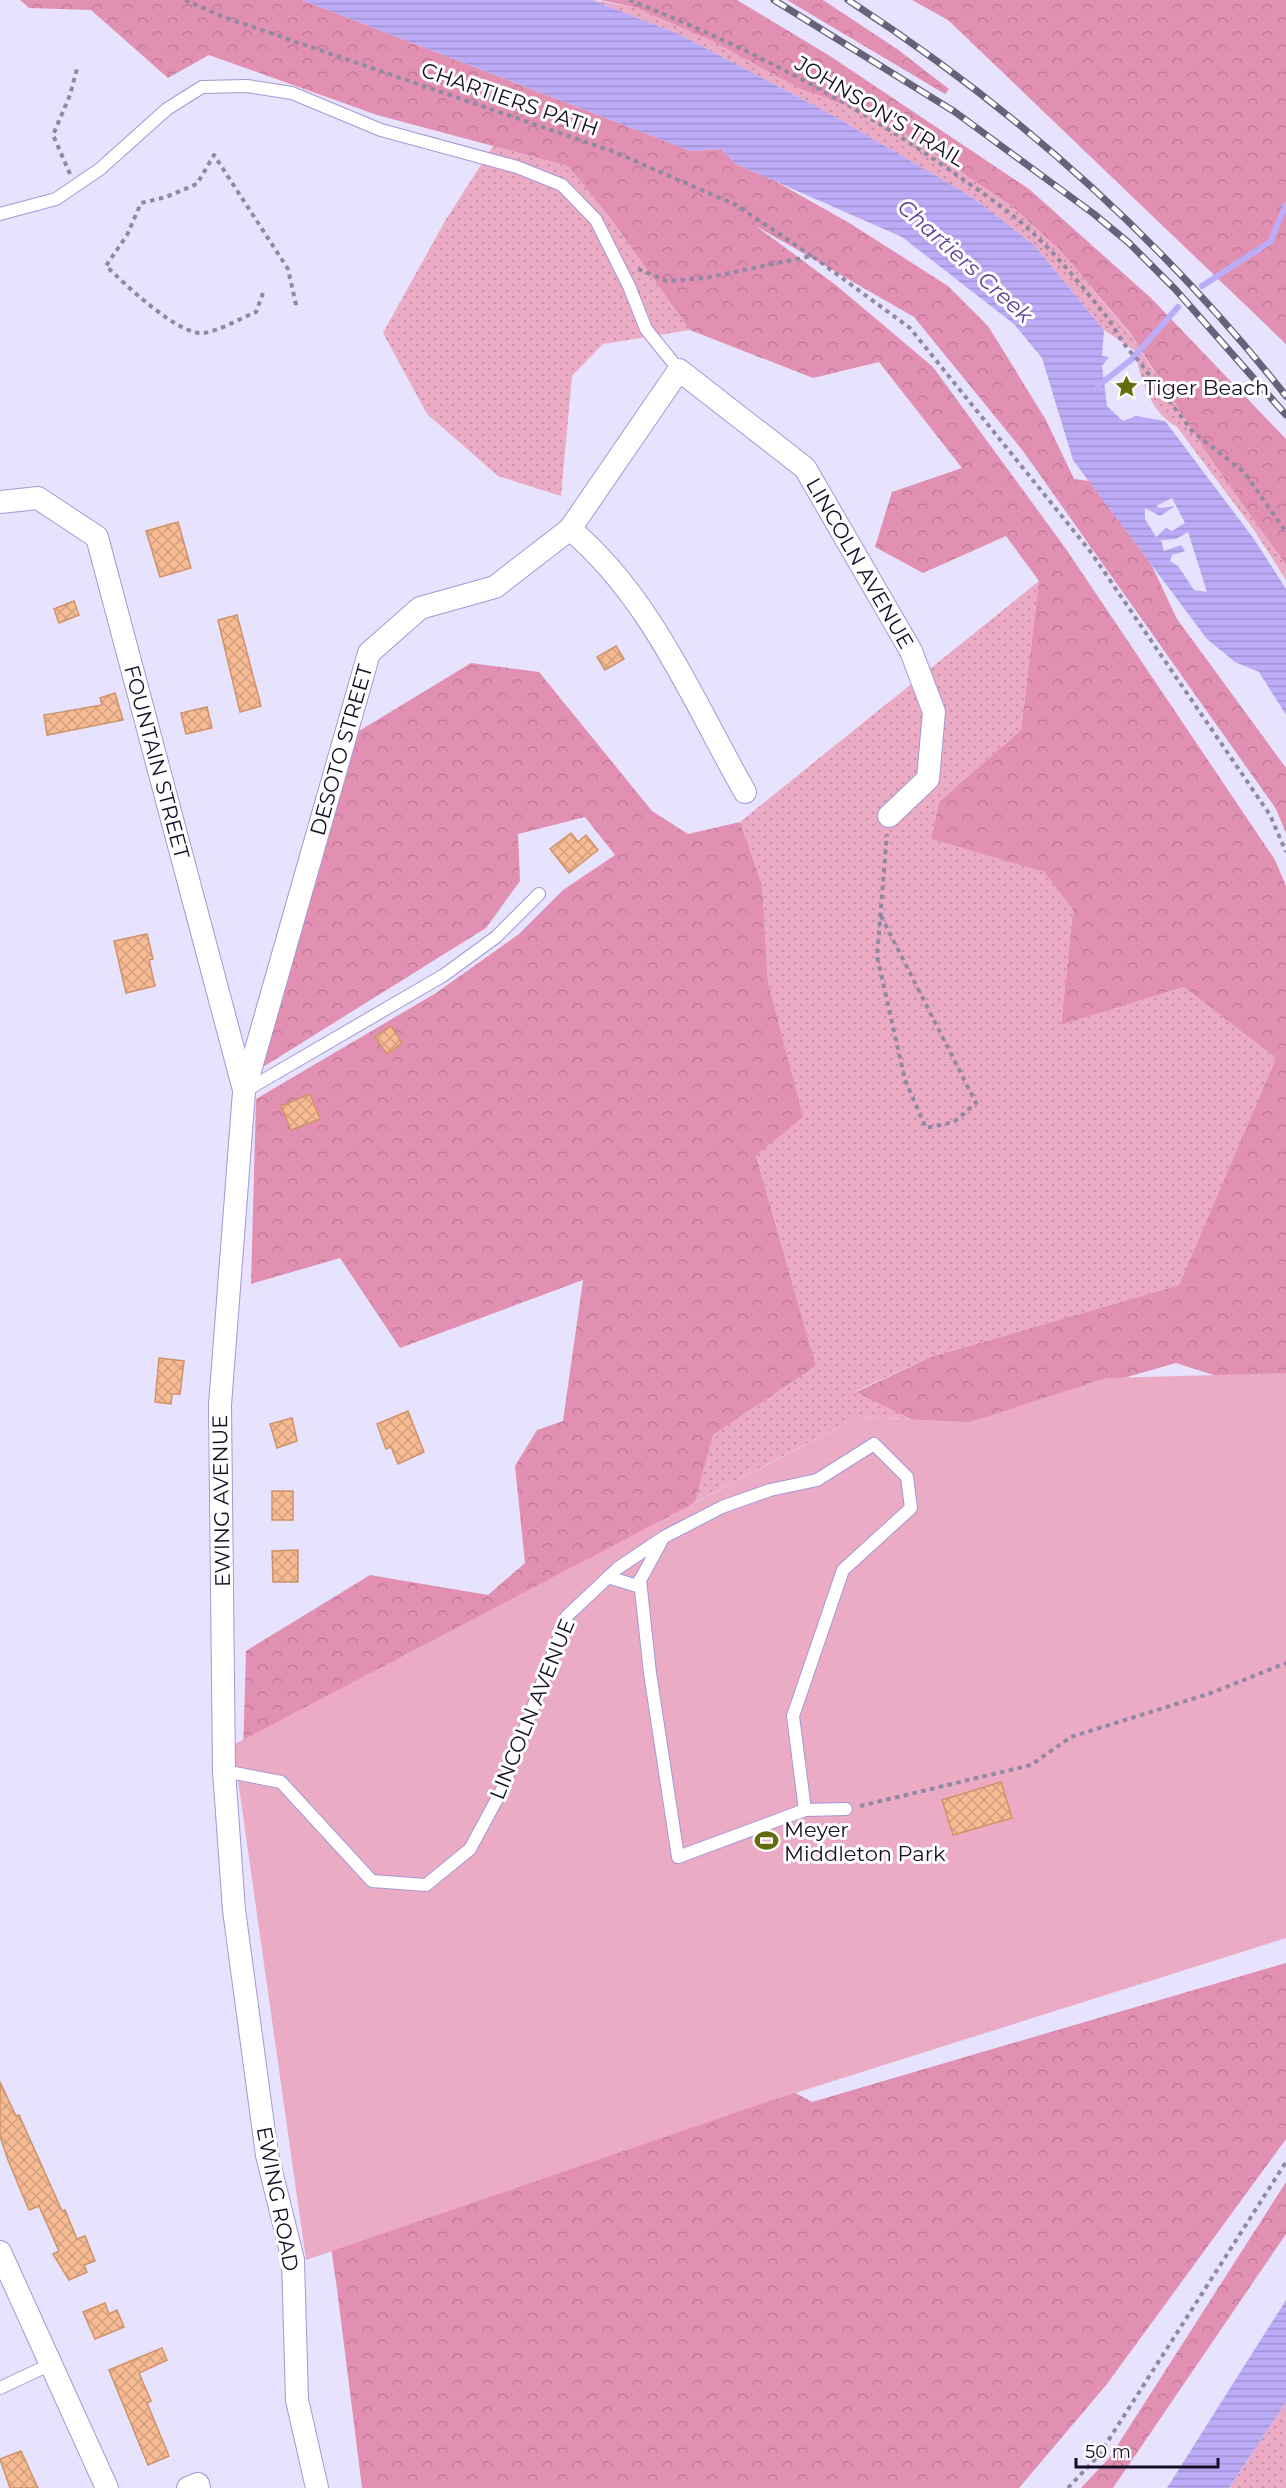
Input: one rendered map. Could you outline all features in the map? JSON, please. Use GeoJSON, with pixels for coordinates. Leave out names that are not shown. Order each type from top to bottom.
{"type":"FeatureCollection","features":[{"type":"Feature","properties":{"kind":"street","name":"DESOTO STREET"},"geometry":{"type":"LineString","coordinates":[[244,1092],[369,653],[420,608],[495,587],[570,529],[679,370]]}},
{"type":"Feature","properties":{"kind":"street","name":"LINCOLN AVENUE"},"geometry":{"type":"LineString","coordinates":[[679,370],[805,468],[911,651],[934,712],[928,779],[889,816]]}},
{"type":"Feature","properties":{"kind":"street","name":"FOUNTAIN STREET"},"geometry":{"type":"LineString","coordinates":[[0,502],[38,498],[97,537],[244,1092]]}},
{"type":"Feature","properties":{"kind":"street"},"geometry":{"type":"LineString","coordinates":[[570,529],[599,554],[645,611],[745,792]]}},
{"type":"Feature","properties":{"kind":"street","name":"EWING AVENUE"},"geometry":{"type":"LineString","coordinates":[[234,1910],[224,1771],[220,1405],[244,1092]]}},
{"type":"Feature","properties":{"kind":"street","name":"EWING ROAD"},"geometry":{"type":"LineString","coordinates":[[234,1910],[267,2156],[293,2260],[297,2400],[317,2488]]}},
{"type":"Feature","properties":{"kind":"street"},"geometry":{"type":"LineString","coordinates":[[0,2252],[107,2488]]}},
{"type":"Feature","properties":{"kind":"street"},"geometry":{"type":"LineString","coordinates":[[188,2488],[198,2484],[199,2488]]}},
{"type":"Feature","properties":{"kind":"lane"},"geometry":{"type":"LineString","coordinates":[[0,214],[56,199],[100,170],[167,109],[202,87],[247,86],[292,93],[381,130],[517,167],[562,185],[596,220],[646,329],[679,370]]}},
{"type":"Feature","properties":{"kind":"lane"},"geometry":{"type":"LineString","coordinates":[[244,1092],[444,975],[496,937],[539,894]]}},
{"type":"Feature","properties":{"kind":"lane","name":"LINCOLN AVENUE"},"geometry":{"type":"LineString","coordinates":[[224,1771],[281,1782],[372,1881],[426,1885],[470,1849],[503,1788],[567,1616],[608,1577],[664,1537],[722,1507],[770,1490],[817,1480],[874,1444],[907,1477],[911,1508],[843,1570],[793,1716],[805,1810]]}},
{"type":"Feature","properties":{"kind":"lane"},"geometry":{"type":"LineString","coordinates":[[608,1577],[637,1586],[664,1537]]}},
{"type":"Feature","properties":{"kind":"lane"},"geometry":{"type":"LineString","coordinates":[[640,1580],[650,1673],[678,1857],[805,1810],[846,1809]]}},
{"type":"Feature","properties":{"kind":"lane"},"geometry":{"type":"LineString","coordinates":[[0,2388],[51,2364]]}},
{"type":"Feature","properties":{"kind":"path","name":"CHARTIERS PATH"},"geometry":{"type":"LineString","coordinates":[[184,0],[221,16],[612,151],[736,205],[812,256],[910,328],[1090,551],[1270,815],[1286,852]]}},
{"type":"Feature","properties":{"kind":"path","name":"JOHNSON'S TRAIL"},"geometry":{"type":"LineString","coordinates":[[629,0],[750,51],[825,91],[908,140],[1037,237],[1107,317],[1127,350],[1138,360],[1193,432],[1244,472],[1286,532]]}},
{"type":"Feature","properties":{"kind":"path"},"geometry":{"type":"LineString","coordinates":[[75,186],[53,135],[70,95],[78,65]]}},
{"type":"Feature","properties":{"kind":"path"},"geometry":{"type":"LineString","coordinates":[[263,293],[256,312],[203,333],[185,329],[142,301],[106,266],[127,235],[141,203],[166,197],[197,184],[214,155],[288,269],[297,309]]}},
{"type":"Feature","properties":{"kind":"path"},"geometry":{"type":"LineString","coordinates":[[616,261],[667,281],[705,278],[812,256]]}},
{"type":"Feature","properties":{"kind":"path"},"geometry":{"type":"LineString","coordinates":[[880,916],[976,1103],[954,1122],[926,1128],[905,1080],[877,956],[880,916],[889,816]]}},
{"type":"Feature","properties":{"kind":"path"},"geometry":{"type":"LineString","coordinates":[[846,1809],[1031,1765],[1071,1737],[1211,1693],[1286,1663]]}},
{"type":"Feature","properties":{"kind":"path"},"geometry":{"type":"LineString","coordinates":[[1068,2488],[1099,2455],[1286,2162]]}},
{"type":"Feature","properties":{"kind":"shaded area"},"geometry":{"type":"Polygon","coordinates":[[[592,0],[634,7],[710,40],[802,89],[882,118],[1013,207],[1060,250],[1130,334],[1214,464],[1286,565],[1286,580],[1254,530],[1177,427],[1160,413],[1154,404],[1140,372],[1135,351],[1104,330],[1034,245],[972,197],[834,116],[681,35],[592,0]]]}},
{"type":"Feature","properties":{"kind":"shaded area"},"geometry":{"type":"Polygon","coordinates":[[[493,146],[568,166],[611,219],[690,330],[603,344],[572,376],[561,496],[498,476],[427,414],[383,333],[445,221],[493,146]]]}},
{"type":"Feature","properties":{"kind":"shaded area"},"geometry":{"type":"Polygon","coordinates":[[[1039,581],[1021,730],[939,802],[931,839],[1044,872],[1073,910],[1061,1025],[1184,987],[1276,1058],[1179,1285],[931,1357],[856,1391],[910,1419],[858,1417],[695,1502],[713,1435],[816,1366],[756,1154],[802,1116],[768,982],[762,884],[740,822],[1039,581]]]}},
{"type":"Feature","properties":{"kind":"shaded area","name":"Meyer Middleton Park"},"geometry":{"type":"Polygon","coordinates":[[[1286,1373],[1286,1938],[770,2101],[306,2260],[233,1745],[858,1417],[970,1422],[1106,1378],[1286,1373]]]}},
{"type":"Feature","properties":{"kind":"shaded area"},"geometry":{"type":"Polygon","coordinates":[[[1286,2402],[1286,2488],[1229,2488],[1286,2402]]]}},
{"type":"Feature","properties":{"kind":"green space"},"geometry":{"type":"Polygon","coordinates":[[[20,0],[302,0],[691,151],[721,149],[736,164],[775,181],[851,224],[948,286],[988,326],[1046,420],[1074,479],[1089,481],[1151,564],[1177,619],[1286,768],[1286,833],[1276,809],[1023,451],[914,317],[756,226],[837,286],[933,367],[1066,549],[1275,860],[1286,886],[1286,1398],[1176,1363],[970,1422],[977,1452],[856,1392],[931,1357],[1179,1285],[1276,1058],[1184,987],[1061,1025],[1073,910],[1044,872],[931,839],[939,802],[1021,730],[1039,581],[1006,536],[923,573],[875,547],[892,492],[962,468],[879,362],[813,378],[690,330],[611,219],[568,166],[377,115],[209,55],[168,78],[91,10],[29,8],[20,0]]]}},
{"type":"Feature","properties":{"kind":"green space"},"geometry":{"type":"Polygon","coordinates":[[[600,0],[737,0],[830,56],[1029,189],[1151,298],[1286,439],[1286,565],[1214,464],[1130,333],[1060,250],[1013,207],[882,118],[801,89],[710,40],[634,7],[600,0]]]}},
{"type":"Feature","properties":{"kind":"green space"},"geometry":{"type":"Polygon","coordinates":[[[787,0],[823,0],[897,49],[949,89],[945,94],[787,0]]]}},
{"type":"Feature","properties":{"kind":"green space"},"geometry":{"type":"Polygon","coordinates":[[[912,0],[1286,0],[1286,344],[948,20],[912,0]]]}},
{"type":"Feature","properties":{"kind":"green space"},"geometry":{"type":"Polygon","coordinates":[[[471,663],[539,672],[652,811],[688,834],[740,822],[762,884],[768,982],[803,1117],[756,1155],[816,1366],[713,1435],[695,1502],[574,1587],[243,1756],[246,1651],[370,1575],[488,1595],[525,1563],[515,1466],[537,1430],[563,1421],[583,1280],[400,1348],[340,1258],[251,1284],[256,1099],[436,993],[519,934],[563,890],[615,855],[585,817],[518,834],[520,881],[486,928],[263,1067],[359,731],[471,663]]]}},
{"type":"Feature","properties":{"kind":"green space"},"geometry":{"type":"Polygon","coordinates":[[[271,1827],[709,2046],[812,2102],[1286,1963],[1286,2139],[1107,2384],[1019,2488],[362,2488],[337,2289],[271,1827]]]}},
{"type":"Feature","properties":{"kind":"green space"},"geometry":{"type":"Polygon","coordinates":[[[1286,2182],[1286,2234],[1113,2488],[1081,2488],[1110,2457],[1286,2182]]]}},
{"type":"Feature","properties":{"kind":"water","name":"Chartiers Creek"},"geometry":{"type":"Polygon","coordinates":[[[302,0],[592,0],[681,35],[834,116],[972,197],[1034,245],[1104,330],[1102,356],[1109,357],[1102,366],[1107,406],[1123,421],[1136,416],[1165,421],[1254,539],[1286,589],[1286,715],[1259,672],[1235,662],[1207,639],[1073,460],[1042,358],[1014,324],[902,237],[736,164],[721,149],[691,151],[302,0]],[[1172,498],[1156,506],[1160,508],[1175,506],[1160,516],[1145,508],[1145,519],[1156,537],[1166,528],[1172,531],[1185,523],[1172,498]],[[1188,532],[1176,539],[1161,540],[1164,551],[1181,545],[1185,551],[1172,555],[1170,561],[1178,566],[1194,590],[1207,592],[1188,532]]]}},
{"type":"Feature","properties":{"kind":"water"},"geometry":{"type":"Polygon","coordinates":[[[1286,2300],[1286,2402],[1229,2488],[1167,2488],[1286,2300]]]}},
{"type":"Feature","properties":{"kind":"building"},"geometry":{"type":"Polygon","coordinates":[[[178,522],[191,568],[160,577],[146,531],[178,522]]]}},
{"type":"Feature","properties":{"kind":"building"},"geometry":{"type":"Polygon","coordinates":[[[74,601],[79,615],[59,623],[54,609],[74,601]]]}},
{"type":"Feature","properties":{"kind":"building"},"geometry":{"type":"Polygon","coordinates":[[[237,615],[261,706],[240,712],[218,620],[237,615]]]}},
{"type":"Feature","properties":{"kind":"building"},"geometry":{"type":"Polygon","coordinates":[[[616,646],[624,659],[605,670],[597,657],[616,646]]]}},
{"type":"Feature","properties":{"kind":"building"},"geometry":{"type":"Polygon","coordinates":[[[115,693],[123,720],[47,735],[44,715],[102,705],[100,698],[115,693]]]}},
{"type":"Feature","properties":{"kind":"building"},"geometry":{"type":"Polygon","coordinates":[[[207,707],[212,728],[186,734],[181,713],[207,707]]]}},
{"type":"Feature","properties":{"kind":"building"},"geometry":{"type":"Polygon","coordinates":[[[571,833],[578,842],[586,835],[598,850],[569,873],[550,849],[571,833]]]}},
{"type":"Feature","properties":{"kind":"building"},"geometry":{"type":"Polygon","coordinates":[[[147,934],[153,959],[149,960],[155,986],[126,993],[114,941],[147,934]]]}},
{"type":"Feature","properties":{"kind":"building"},"geometry":{"type":"Polygon","coordinates":[[[391,1026],[402,1043],[387,1054],[375,1037],[391,1026]]]}},
{"type":"Feature","properties":{"kind":"building"},"geometry":{"type":"Polygon","coordinates":[[[310,1094],[320,1119],[291,1130],[281,1106],[310,1094]]]}},
{"type":"Feature","properties":{"kind":"building"},"geometry":{"type":"Polygon","coordinates":[[[159,1358],[184,1361],[180,1394],[172,1394],[171,1404],[155,1402],[159,1358]]]}},
{"type":"Feature","properties":{"kind":"building"},"geometry":{"type":"Polygon","coordinates":[[[408,1411],[424,1452],[398,1464],[391,1447],[386,1449],[377,1424],[408,1411]]]}},
{"type":"Feature","properties":{"kind":"building"},"geometry":{"type":"Polygon","coordinates":[[[292,1418],[297,1441],[277,1448],[270,1424],[292,1418]]]}},
{"type":"Feature","properties":{"kind":"building"},"geometry":{"type":"Polygon","coordinates":[[[272,1491],[293,1491],[293,1520],[272,1520],[272,1491]]]}},
{"type":"Feature","properties":{"kind":"building"},"geometry":{"type":"Polygon","coordinates":[[[298,1550],[298,1582],[273,1582],[272,1551],[298,1550]]]}},
{"type":"Feature","properties":{"kind":"building"},"geometry":{"type":"Polygon","coordinates":[[[1001,1782],[1012,1818],[953,1835],[942,1800],[1001,1782]]]}},
{"type":"Feature","properties":{"kind":"building"},"geometry":{"type":"Polygon","coordinates":[[[0,2082],[16,2116],[19,2115],[62,2211],[65,2210],[77,2239],[85,2236],[95,2261],[84,2265],[87,2272],[69,2280],[53,2254],[59,2251],[39,2206],[29,2210],[8,2160],[0,2136],[0,2082]]]}},
{"type":"Feature","properties":{"kind":"building"},"geometry":{"type":"Polygon","coordinates":[[[105,2303],[109,2314],[117,2310],[124,2327],[95,2339],[83,2312],[105,2303]]]}},
{"type":"Feature","properties":{"kind":"building"},"geometry":{"type":"Polygon","coordinates":[[[162,2348],[167,2360],[139,2373],[151,2401],[147,2403],[169,2456],[148,2465],[109,2370],[162,2348]]]}},
{"type":"Feature","properties":{"kind":"building"},"geometry":{"type":"Polygon","coordinates":[[[21,2451],[38,2488],[10,2488],[0,2459],[21,2451]]]}},
{"type":"Feature","properties":{"kind":"waterway"},"geometry":{"type":"LineString","coordinates":[[1202,286],[1270,242],[1286,205]]}},
{"type":"Feature","properties":{"kind":"waterway"},"geometry":{"type":"LineString","coordinates":[[1098,386],[1132,359],[1178,307]]}},
{"type":"Feature","properties":{"kind":"railway"},"geometry":{"type":"LineString","coordinates":[[774,0],[955,112],[1094,214],[1129,243],[1175,289],[1286,415]]}},
{"type":"Feature","properties":{"kind":"railway"},"geometry":{"type":"LineString","coordinates":[[848,0],[970,86],[1084,180],[1189,284],[1286,396]]}},
{"type":"Feature","properties":{"kind":"place","name":"Tiger Beach"},"geometry":{"type":"Point","coordinates":[1126,387]}},
{"type":"Feature","properties":{"kind":"place","name":"Meyer Middleton Park"},"geometry":{"type":"Point","coordinates":[766,1841]}}]}
